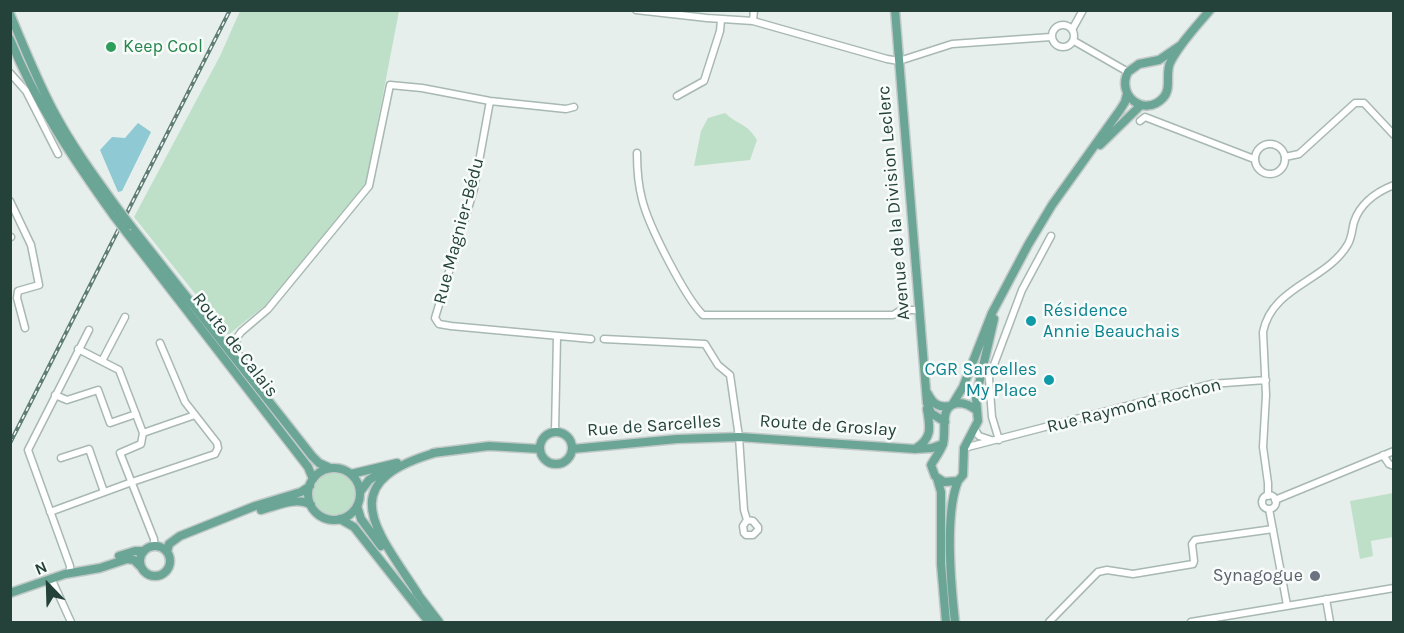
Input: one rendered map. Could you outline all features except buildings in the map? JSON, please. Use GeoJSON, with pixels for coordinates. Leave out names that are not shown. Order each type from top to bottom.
{"type":"FeatureCollection","features":[{"type":"Feature","properties":{"kind":"main road","name":"Avenue de la Division Leclerc"},"geometry":{"type":"LineString","coordinates":[[895,10],[927,398],[928,436],[925,442],[915,449]]}},
{"type":"Feature","properties":{"kind":"main road"},"geometry":{"type":"LineString","coordinates":[[1181,45],[1164,58],[1135,66],[1128,72],[1124,85],[1131,101],[1141,105],[1154,104],[1164,98],[1168,87],[1169,65],[1181,45],[1210,10]]}},
{"type":"Feature","properties":{"kind":"main road"},"geometry":{"type":"LineString","coordinates":[[10,14],[54,113],[128,229]]}},
{"type":"Feature","properties":{"kind":"main road"},"geometry":{"type":"LineString","coordinates":[[10,39],[47,117],[76,163],[116,212]]}},
{"type":"Feature","properties":{"kind":"main road"},"geometry":{"type":"LineString","coordinates":[[1149,63],[1160,67],[1167,78]]}},
{"type":"Feature","properties":{"kind":"main road"},"geometry":{"type":"LineString","coordinates":[[930,467],[943,444],[944,414],[963,387],[985,329],[1040,224],[1124,105],[1127,94]]}},
{"type":"Feature","properties":{"kind":"main road"},"geometry":{"type":"LineString","coordinates":[[1083,163],[1141,105]]}},
{"type":"Feature","properties":{"kind":"main road","name":"Route de Calais"},"geometry":{"type":"LineString","coordinates":[[128,229],[222,341],[315,460],[330,468]]}},
{"type":"Feature","properties":{"kind":"main road","name":"Route de Calais"},"geometry":{"type":"LineString","coordinates":[[128,229],[308,467],[311,483]]}},
{"type":"Feature","properties":{"kind":"main road"},"geometry":{"type":"LineString","coordinates":[[954,622],[950,544],[953,502],[958,481],[964,472],[964,448],[978,421],[977,390],[999,302]]}},
{"type":"Feature","properties":{"kind":"main road"},"geometry":{"type":"LineString","coordinates":[[927,398],[938,406],[966,404],[976,411]]}},
{"type":"Feature","properties":{"kind":"main road"},"geometry":{"type":"LineString","coordinates":[[927,398],[931,414],[945,422]]}},
{"type":"Feature","properties":{"kind":"main road"},"geometry":{"type":"LineString","coordinates":[[555,432],[566,435],[572,449],[564,462],[554,464],[543,458],[540,449],[542,439],[555,432]]}},
{"type":"Feature","properties":{"kind":"main road","name":"Rue de Sarcelles"},"geometry":{"type":"LineString","coordinates":[[572,449],[677,439],[739,436]]}},
{"type":"Feature","properties":{"kind":"main road","name":"Route de Groslay"},"geometry":{"type":"LineString","coordinates":[[739,436],[915,449],[932,448],[943,444]]}},
{"type":"Feature","properties":{"kind":"main road"},"geometry":{"type":"LineString","coordinates":[[351,474],[438,452],[489,446],[540,449]]}},
{"type":"Feature","properties":{"kind":"main road","name":"Route de Groslay"},"geometry":{"type":"LineString","coordinates":[[915,449],[925,456],[937,478]]}},
{"type":"Feature","properties":{"kind":"main road"},"geometry":{"type":"LineString","coordinates":[[418,594],[380,536],[371,499],[377,484],[392,470],[438,452]]}},
{"type":"Feature","properties":{"kind":"main road"},"geometry":{"type":"LineString","coordinates":[[340,519],[349,515],[357,506],[360,492],[369,480],[396,463]]}},
{"type":"Feature","properties":{"kind":"main road"},"geometry":{"type":"LineString","coordinates":[[70,573],[100,568],[127,559],[134,560],[149,575],[156,577],[164,574],[170,564],[167,552],[174,539],[255,506],[301,492],[322,471],[330,468],[341,469],[351,474],[357,481],[360,492]]}},
{"type":"Feature","properties":{"kind":"main road"},"geometry":{"type":"LineString","coordinates":[[937,478],[947,483],[958,481]]}},
{"type":"Feature","properties":{"kind":"main road"},"geometry":{"type":"LineString","coordinates":[[937,478],[941,492],[941,564],[946,622]]}},
{"type":"Feature","properties":{"kind":"main road"},"geometry":{"type":"LineString","coordinates":[[311,483],[309,494],[311,505]]}},
{"type":"Feature","properties":{"kind":"main road"},"geometry":{"type":"LineString","coordinates":[[10,592],[135,551],[144,551],[174,534],[295,501],[306,502],[325,518],[340,519],[354,526],[429,622]]}},
{"type":"Feature","properties":{"kind":"main road"},"geometry":{"type":"LineString","coordinates":[[357,506],[363,522],[439,622]]}},
{"type":"Feature","properties":{"kind":"main road"},"geometry":{"type":"LineString","coordinates":[[156,546],[167,552]]}},
{"type":"Feature","properties":{"kind":"main road"},"geometry":{"type":"LineString","coordinates":[[141,567],[140,558],[144,551]]}},
{"type":"Feature","properties":{"kind":"street"},"geometry":{"type":"LineString","coordinates":[[636,10],[721,20],[753,21],[898,61],[952,44],[1051,37]]}},
{"type":"Feature","properties":{"kind":"street"},"geometry":{"type":"LineString","coordinates":[[753,21],[754,10]]}},
{"type":"Feature","properties":{"kind":"street"},"geometry":{"type":"LineString","coordinates":[[1072,28],[1083,10]]}},
{"type":"Feature","properties":{"kind":"street"},"geometry":{"type":"LineString","coordinates":[[677,96],[704,81],[720,31],[721,20]]}},
{"type":"Feature","properties":{"kind":"street"},"geometry":{"type":"LineString","coordinates":[[1051,37],[1055,28],[1068,26],[1075,31],[1074,41]]}},
{"type":"Feature","properties":{"kind":"street"},"geometry":{"type":"LineString","coordinates":[[1051,37],[1054,43],[1059,45],[1074,41],[1128,72]]}},
{"type":"Feature","properties":{"kind":"street"},"geometry":{"type":"LineString","coordinates":[[10,73],[26,91],[58,154]]}},
{"type":"Feature","properties":{"kind":"street"},"geometry":{"type":"LineString","coordinates":[[266,398],[256,378],[237,352],[236,339],[268,309],[369,186],[390,85],[422,88],[490,101],[566,109],[574,107]]}},
{"type":"Feature","properties":{"kind":"street","name":"Rue Magnier-Bédu"},"geometry":{"type":"LineString","coordinates":[[490,101],[474,189],[435,318],[439,324],[557,337]]}},
{"type":"Feature","properties":{"kind":"street"},"geometry":{"type":"LineString","coordinates":[[1285,157],[1299,154],[1355,103],[1364,104],[1394,135]]}},
{"type":"Feature","properties":{"kind":"street"},"geometry":{"type":"LineString","coordinates":[[1140,122],[1145,117],[1254,159]]}},
{"type":"Feature","properties":{"kind":"street"},"geometry":{"type":"LineString","coordinates":[[1270,143],[1279,146],[1285,157],[1280,170],[1271,174],[1261,171],[1254,159],[1261,146],[1270,143]]}},
{"type":"Feature","properties":{"kind":"street"},"geometry":{"type":"LineString","coordinates":[[637,153],[639,180],[646,210],[675,271],[703,315],[893,315],[902,310],[920,310]]}},
{"type":"Feature","properties":{"kind":"street"},"geometry":{"type":"LineString","coordinates":[[1268,496],[1263,447],[1266,380],[1263,332],[1270,313],[1278,303],[1338,256],[1349,243],[1362,206],[1382,190],[1394,185]]}},
{"type":"Feature","properties":{"kind":"street"},"geometry":{"type":"LineString","coordinates":[[10,201],[31,245],[39,285],[18,291],[17,298],[25,328]]}},
{"type":"Feature","properties":{"kind":"street"},"geometry":{"type":"LineString","coordinates":[[975,428],[979,436],[997,440],[992,417],[990,373],[1022,290],[1051,236]]}},
{"type":"Feature","properties":{"kind":"street"},"geometry":{"type":"LineString","coordinates":[[102,361],[125,317]]}},
{"type":"Feature","properties":{"kind":"street"},"geometry":{"type":"LineString","coordinates":[[70,573],[70,566],[28,450],[89,330]]}},
{"type":"Feature","properties":{"kind":"street"},"geometry":{"type":"LineString","coordinates":[[555,432],[557,337],[591,339]]}},
{"type":"Feature","properties":{"kind":"street"},"geometry":{"type":"LineString","coordinates":[[604,339],[705,344],[718,365],[730,375],[739,436],[744,510],[747,520]]}},
{"type":"Feature","properties":{"kind":"street"},"geometry":{"type":"LineString","coordinates":[[50,512],[215,454],[218,448],[217,443],[186,402],[160,343]]}},
{"type":"Feature","properties":{"kind":"street"},"geometry":{"type":"LineString","coordinates":[[78,349],[119,370],[143,433],[141,444],[120,453],[156,546]]}},
{"type":"Feature","properties":{"kind":"street","name":"Rue Raymond Rochon"},"geometry":{"type":"LineString","coordinates":[[964,448],[1211,384],[1266,380]]}},
{"type":"Feature","properties":{"kind":"street"},"geometry":{"type":"LineString","coordinates":[[55,395],[67,400],[98,390],[110,423],[136,414]]}},
{"type":"Feature","properties":{"kind":"street"},"geometry":{"type":"LineString","coordinates":[[143,433],[195,415]]}},
{"type":"Feature","properties":{"kind":"street"},"geometry":{"type":"LineString","coordinates":[[61,458],[88,449],[104,492]]}},
{"type":"Feature","properties":{"kind":"street"},"geometry":{"type":"LineString","coordinates":[[1275,500],[1394,451]]}},
{"type":"Feature","properties":{"kind":"street"},"geometry":{"type":"LineString","coordinates":[[1383,455],[1389,464],[1394,466]]}},
{"type":"Feature","properties":{"kind":"street"},"geometry":{"type":"LineString","coordinates":[[1268,496],[1272,496],[1275,500],[1275,506],[1269,509]]}},
{"type":"Feature","properties":{"kind":"street"},"geometry":{"type":"LineString","coordinates":[[1268,496],[1262,502],[1263,506],[1269,509]]}},
{"type":"Feature","properties":{"kind":"street"},"geometry":{"type":"LineString","coordinates":[[1269,509],[1287,605]]}},
{"type":"Feature","properties":{"kind":"street"},"geometry":{"type":"LineString","coordinates":[[1049,622],[1098,572],[1107,570],[1133,574],[1193,564],[1191,543],[1195,540],[1273,529]]}},
{"type":"Feature","properties":{"kind":"street"},"geometry":{"type":"LineString","coordinates":[[51,578],[71,622]]}},
{"type":"Feature","properties":{"kind":"street"},"geometry":{"type":"LineString","coordinates":[[1191,622],[1394,588]]}},
{"type":"Feature","properties":{"kind":"street"},"geometry":{"type":"LineString","coordinates":[[1326,599],[1330,622]]}},
{"type":"Feature","properties":{"kind":"green space"},"geometry":{"type":"Polygon","coordinates":[[[240,11],[399,11],[366,183],[268,303],[228,335],[134,217],[220,56],[240,11]]]}},
{"type":"Feature","properties":{"kind":"green space"},"geometry":{"type":"Polygon","coordinates":[[[725,113],[746,127],[757,140],[750,160],[694,166],[701,131],[708,118],[725,113]]]}},
{"type":"Feature","properties":{"kind":"green space"},"geometry":{"type":"Polygon","coordinates":[[[334,473],[349,479],[355,494],[349,509],[334,515],[319,509],[313,494],[319,479],[334,473]]]}},
{"type":"Feature","properties":{"kind":"green space"},"geometry":{"type":"Polygon","coordinates":[[[1393,493],[1393,537],[1371,541],[1373,556],[1360,559],[1350,501],[1393,493]]]}},
{"type":"Feature","properties":{"kind":"water"},"geometry":{"type":"Polygon","coordinates":[[[138,123],[151,132],[122,191],[118,192],[100,150],[112,137],[125,138],[138,123]]]}},
{"type":"Feature","properties":{"kind":"railway"},"geometry":{"type":"LineString","coordinates":[[10,443],[230,10]]}},
{"type":"Feature","properties":{"kind":"place","name":"Keep Cool"},"geometry":{"type":"Point","coordinates":[111,47]}},
{"type":"Feature","properties":{"kind":"place","name":"Résidence Annie Beauchais"},"geometry":{"type":"Point","coordinates":[1031,321]}},
{"type":"Feature","properties":{"kind":"place","name":"CGR Sarcelles My Place"},"geometry":{"type":"Point","coordinates":[1049,380]}},
{"type":"Feature","properties":{"kind":"place","name":"Synagogue"},"geometry":{"type":"Point","coordinates":[1315,576]}}]}
